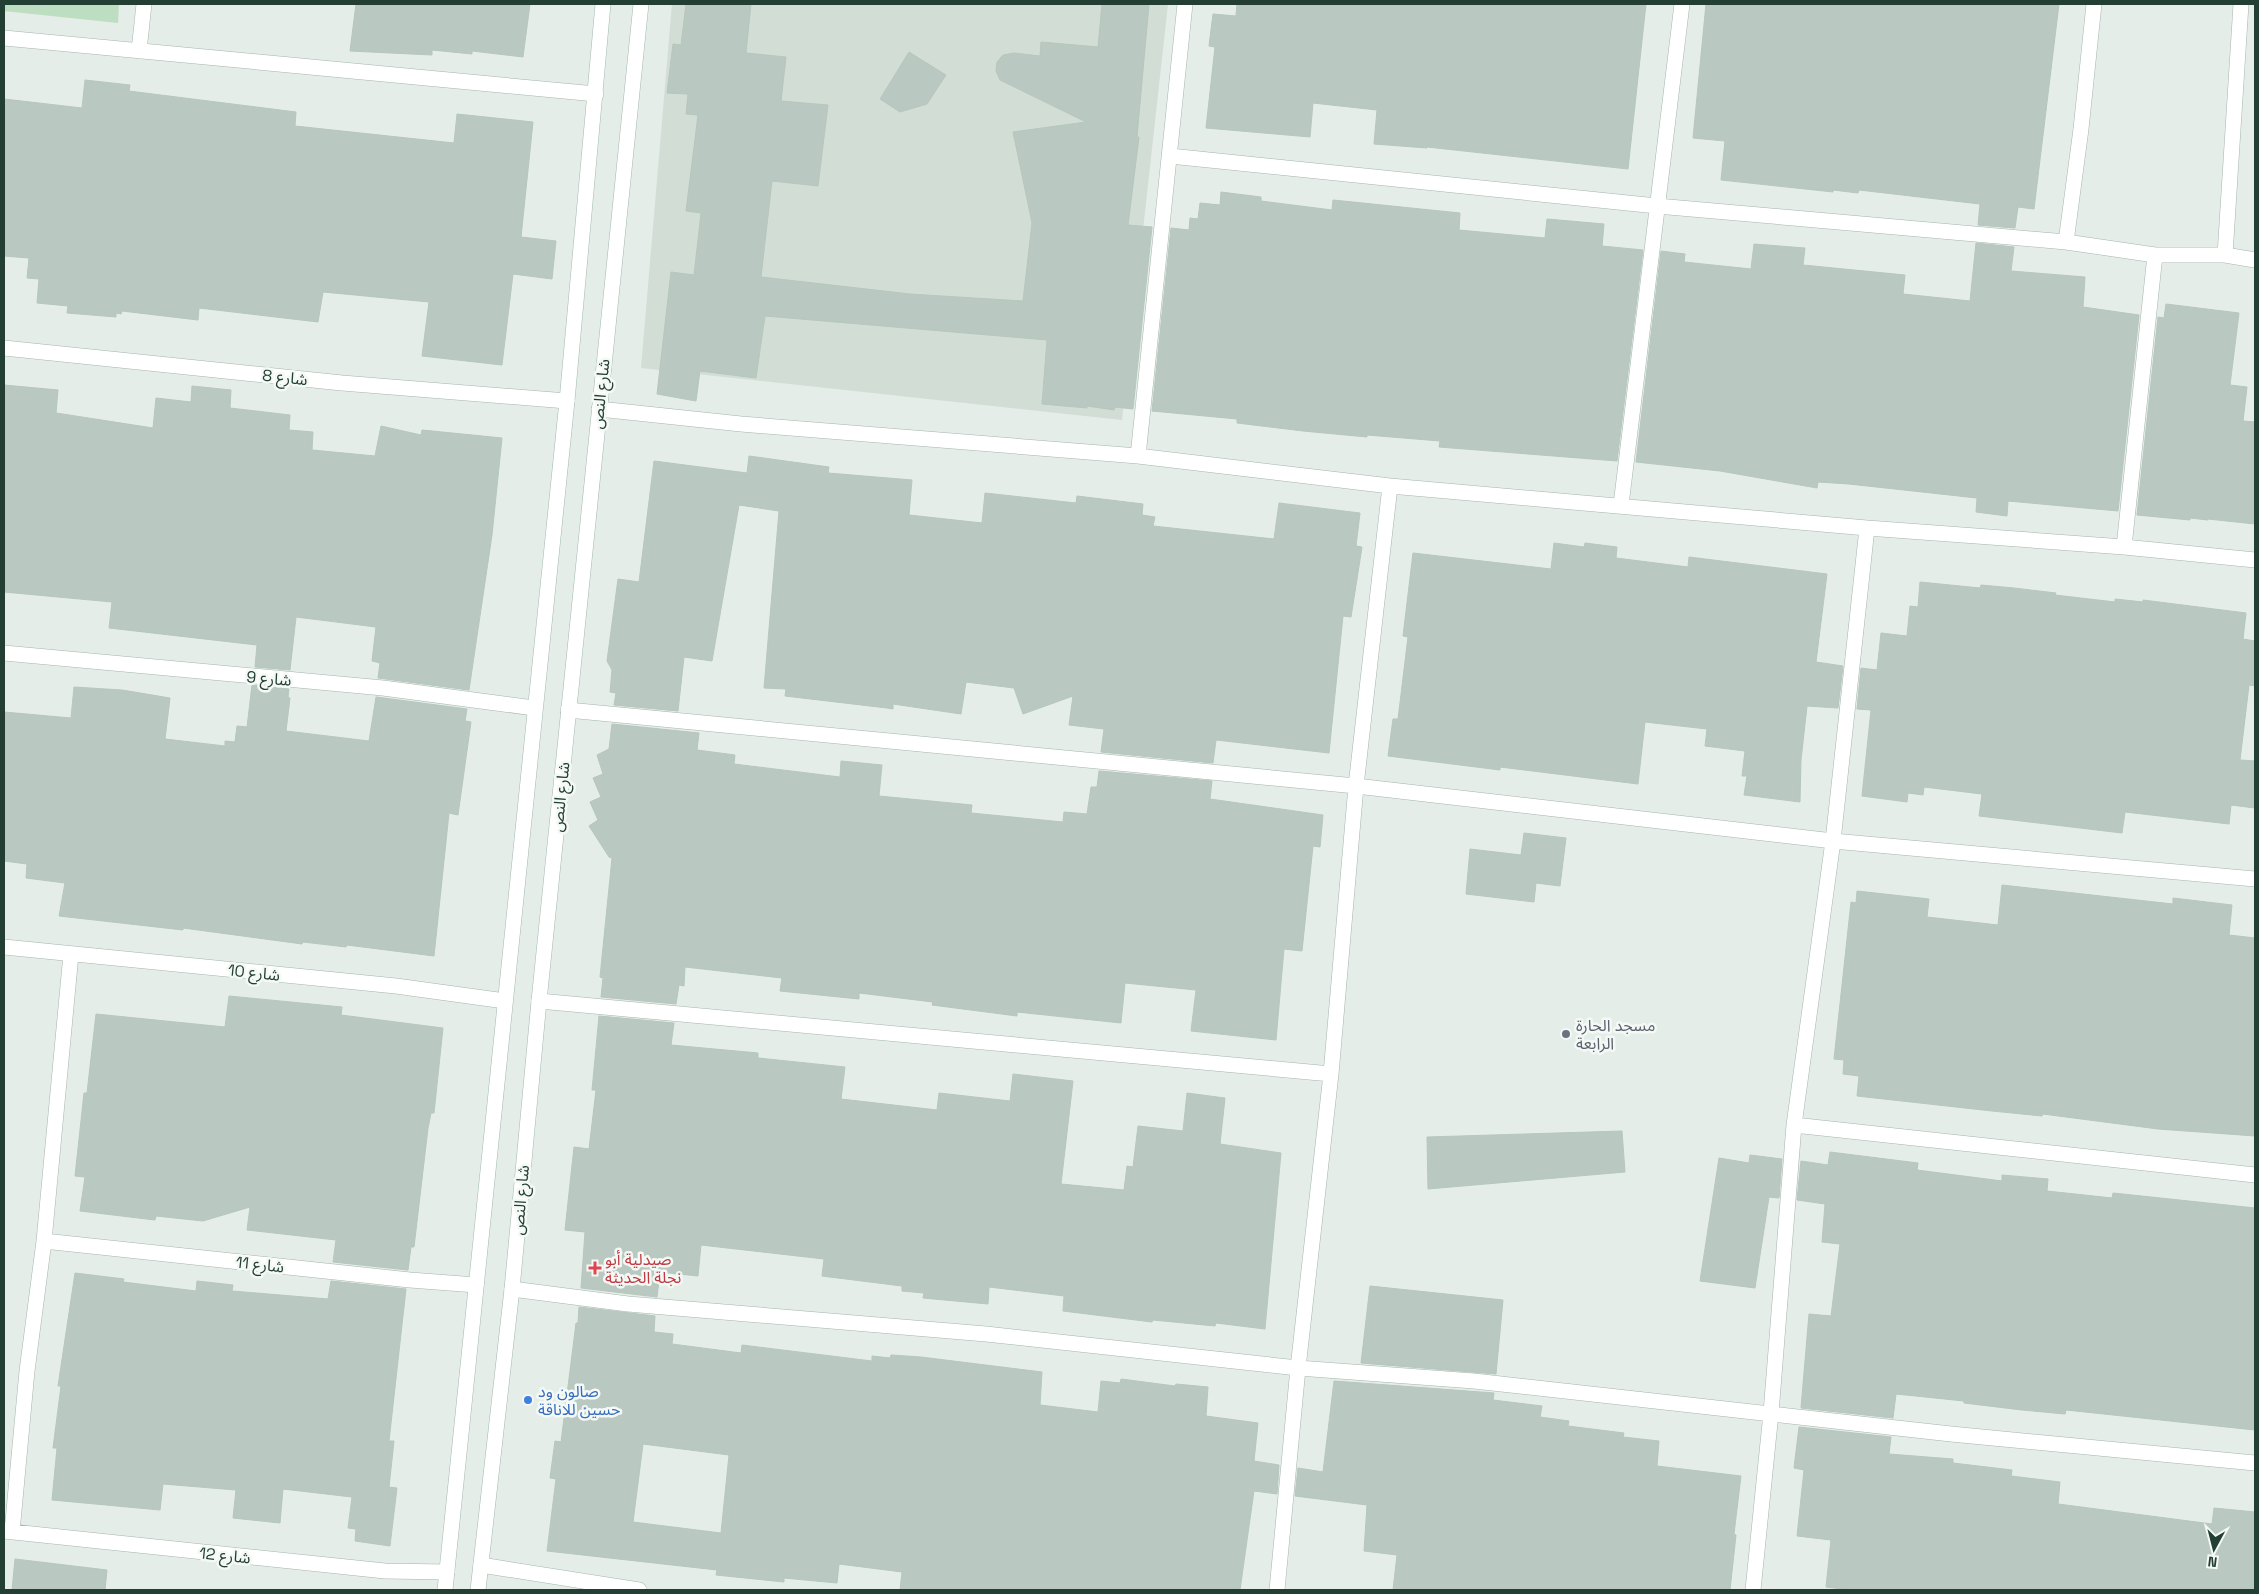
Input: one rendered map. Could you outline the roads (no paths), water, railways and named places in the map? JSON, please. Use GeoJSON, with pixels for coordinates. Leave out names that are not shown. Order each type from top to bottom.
{"type":"FeatureCollection","features":[{"type":"Feature","properties":{"kind":"street"},"geometry":{"type":"LineString","coordinates":[[139,51],[144,4]]}},
{"type":"Feature","properties":{"kind":"street","name":"شارع النص"},"geometry":{"type":"LineString","coordinates":[[445,1590],[567,401],[596,94],[602,4]]}},
{"type":"Feature","properties":{"kind":"street","name":"شارع النص"},"geometry":{"type":"LineString","coordinates":[[478,1590],[512,1289],[598,409],[641,4]]}},
{"type":"Feature","properties":{"kind":"street"},"geometry":{"type":"LineString","coordinates":[[1138,456],[1185,4]]}},
{"type":"Feature","properties":{"kind":"street"},"geometry":{"type":"LineString","coordinates":[[1621,506],[1682,4]]}},
{"type":"Feature","properties":{"kind":"street"},"geometry":{"type":"LineString","coordinates":[[2066,242],[2081,129],[2094,4]]}},
{"type":"Feature","properties":{"kind":"street"},"geometry":{"type":"LineString","coordinates":[[2225,255],[2241,4]]}},
{"type":"Feature","properties":{"kind":"street"},"geometry":{"type":"LineString","coordinates":[[4,38],[596,94]]}},
{"type":"Feature","properties":{"kind":"street"},"geometry":{"type":"LineString","coordinates":[[1170,156],[1657,206],[2066,242],[2155,254],[2225,255],[2255,260]]}},
{"type":"Feature","properties":{"kind":"street"},"geometry":{"type":"LineString","coordinates":[[2124,547],[2155,254]]}},
{"type":"Feature","properties":{"kind":"street","name":"شارع 8"},"geometry":{"type":"LineString","coordinates":[[4,348],[342,383],[567,401]]}},
{"type":"Feature","properties":{"kind":"street"},"geometry":{"type":"LineString","coordinates":[[598,409],[751,425],[1138,456],[1390,486],[1867,528],[2124,547],[2255,560]]}},
{"type":"Feature","properties":{"kind":"street"},"geometry":{"type":"LineString","coordinates":[[1277,1590],[1298,1368],[1330,1074],[1356,786],[1390,486]]}},
{"type":"Feature","properties":{"kind":"street"},"geometry":{"type":"LineString","coordinates":[[1753,1590],[1772,1413],[1794,1125],[1833,841],[1867,528]]}},
{"type":"Feature","properties":{"kind":"street","name":"شارع 9"},"geometry":{"type":"LineString","coordinates":[[4,654],[373,687],[534,708]]}},
{"type":"Feature","properties":{"kind":"street"},"geometry":{"type":"LineString","coordinates":[[568,710],[1356,786],[1833,841],[2255,879]]}},
{"type":"Feature","properties":{"kind":"street","name":"شارع 10"},"geometry":{"type":"LineString","coordinates":[[4,947],[396,986],[504,1001]]}},
{"type":"Feature","properties":{"kind":"street"},"geometry":{"type":"LineString","coordinates":[[8,1531],[44,1241],[71,954]]}},
{"type":"Feature","properties":{"kind":"street"},"geometry":{"type":"LineString","coordinates":[[539,1001],[1330,1074]]}},
{"type":"Feature","properties":{"kind":"street"},"geometry":{"type":"LineString","coordinates":[[1794,1125],[2255,1175]]}},
{"type":"Feature","properties":{"kind":"street","name":"شارع 11"},"geometry":{"type":"LineString","coordinates":[[44,1241],[410,1280],[476,1284]]}},
{"type":"Feature","properties":{"kind":"street"},"geometry":{"type":"LineString","coordinates":[[512,1289],[628,1304],[986,1334],[1298,1368],[1474,1381],[1951,1434],[2255,1463]]}},
{"type":"Feature","properties":{"kind":"street","name":"شارع 12"},"geometry":{"type":"LineString","coordinates":[[8,1531],[386,1571],[447,1572]]}},
{"type":"Feature","properties":{"kind":"street"},"geometry":{"type":"LineString","coordinates":[[480,1565],[639,1590]]}},
{"type":"Feature","properties":{"kind":"place","name":"مسجد الحارة الرابعة"},"geometry":{"type":"Point","coordinates":[1566,1034]}},
{"type":"Feature","properties":{"kind":"place","name":"صيدلية أبو نجلة الحديثة"},"geometry":{"type":"Point","coordinates":[595,1268]}},
{"type":"Feature","properties":{"kind":"place","name":"صالون ود حسين للاناقة"},"geometry":{"type":"Point","coordinates":[528,1400]}}]}
